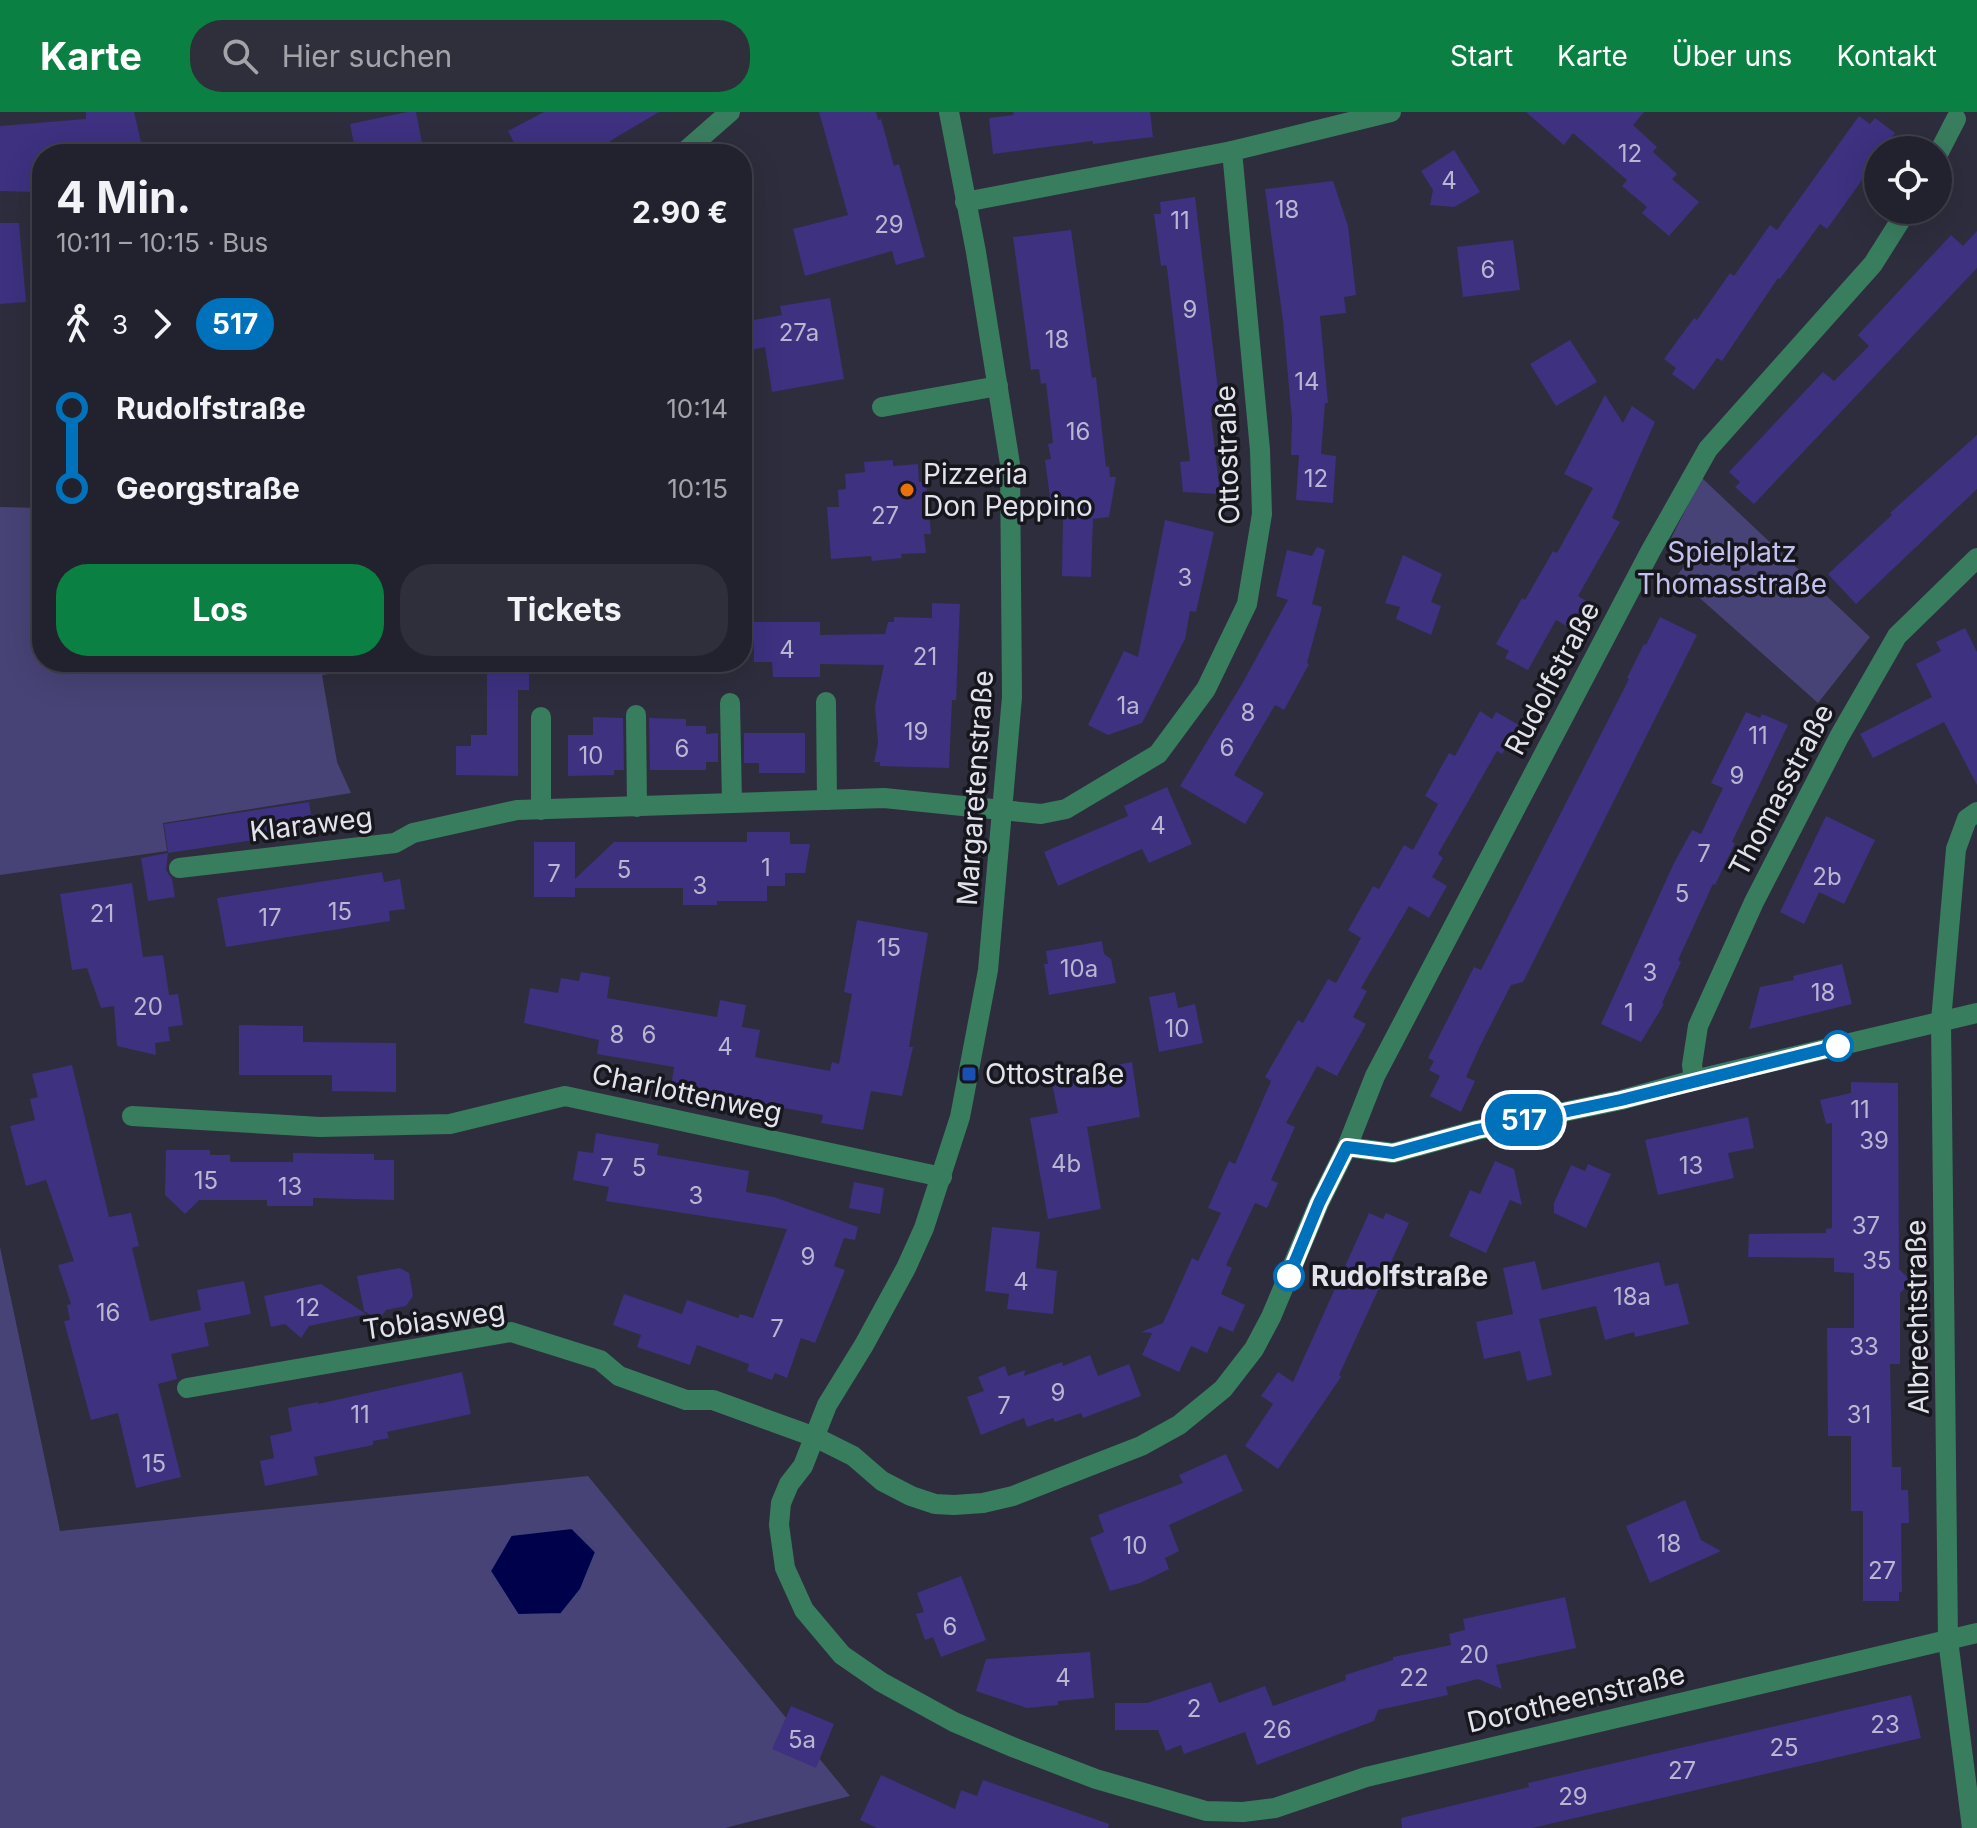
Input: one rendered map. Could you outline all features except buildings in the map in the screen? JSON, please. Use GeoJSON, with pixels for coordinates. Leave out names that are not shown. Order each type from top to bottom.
{"type":"FeatureCollection","features":[{"type":"Feature","properties":{"kind":"street"},"geometry":{"type":"LineString","coordinates":[[693,144],[730,112]]}},
{"type":"Feature","properties":{"kind":"street","name":"Margaretenstraße"},"geometry":{"type":"LineString","coordinates":[[815,1437],[827,1405],[906,1268],[942,1177],[960,1117],[988,970],[1012,697],[1010,464],[949,112]]}},
{"type":"Feature","properties":{"kind":"street"},"geometry":{"type":"LineString","coordinates":[[965,202],[1232,151],[1391,112]]}},
{"type":"Feature","properties":{"kind":"street"},"geometry":{"type":"LineString","coordinates":[[1947,136],[1956,119]]}},
{"type":"Feature","properties":{"kind":"street","name":"Ottostraße"},"geometry":{"type":"LineString","coordinates":[[1004,810],[1041,814],[1066,809],[1158,754],[1206,689],[1247,604],[1262,514],[1260,450],[1232,151]]}},
{"type":"Feature","properties":{"kind":"street","name":"Rudolfstraße"},"geometry":{"type":"LineString","coordinates":[[815,1437],[853,1456],[882,1481],[911,1496],[935,1504],[983,1503],[1013,1496],[1141,1446],[1179,1425],[1223,1389],[1254,1349],[1271,1317],[1319,1203],[1347,1147],[1375,1076],[1650,552],[1708,449],[1873,264],[1898,224]]}},
{"type":"Feature","properties":{"kind":"street"},"geometry":{"type":"LineString","coordinates":[[882,407],[998,386]]}},
{"type":"Feature","properties":{"kind":"street","name":"Thomasstraße"},"geometry":{"type":"LineString","coordinates":[[1694,1080],[1692,1065],[1698,1026],[1754,902],[1835,743],[1897,636],[1977,558]]}},
{"type":"Feature","properties":{"kind":"street"},"geometry":{"type":"LineString","coordinates":[[826,702],[827,800]]}},
{"type":"Feature","properties":{"kind":"street"},"geometry":{"type":"LineString","coordinates":[[730,703],[732,803]]}},
{"type":"Feature","properties":{"kind":"street"},"geometry":{"type":"LineString","coordinates":[[636,715],[637,807]]}},
{"type":"Feature","properties":{"kind":"street"},"geometry":{"type":"LineString","coordinates":[[541,717],[541,810]]}},
{"type":"Feature","properties":{"kind":"street","name":"Klaraweg"},"geometry":{"type":"LineString","coordinates":[[179,868],[395,843],[413,833],[517,810],[884,798],[1004,810]]}},
{"type":"Feature","properties":{"kind":"street","name":"Albrechtstraße"},"geometry":{"type":"LineString","coordinates":[[1972,1828],[1948,1640],[1941,1021],[1956,849],[1967,819],[1977,812]]}},
{"type":"Feature","properties":{"kind":"street"},"geometry":{"type":"LineString","coordinates":[[1347,1147],[1393,1153],[1477,1130],[1621,1100],[1977,1013]]}},
{"type":"Feature","properties":{"kind":"street","name":"Charlottenweg"},"geometry":{"type":"LineString","coordinates":[[132,1116],[320,1127],[450,1124],[565,1096],[942,1177]]}},
{"type":"Feature","properties":{"kind":"street","name":"Tobiasweg"},"geometry":{"type":"LineString","coordinates":[[187,1388],[511,1332],[600,1360],[619,1376],[686,1400],[713,1400],[815,1437]]}},
{"type":"Feature","properties":{"kind":"street"},"geometry":{"type":"LineString","coordinates":[[815,1437],[803,1466],[789,1484],[781,1503],[781,1544],[785,1568],[804,1610],[842,1655],[881,1682],[954,1722],[1203,1820]]}},
{"type":"Feature","properties":{"kind":"street","name":"Dorotheenstraße"},"geometry":{"type":"LineString","coordinates":[[1203,1820],[1275,1808],[1380,1774],[1977,1633]]}},
{"type":"Feature","properties":{"kind":"green space","name":"Spielplatz Thomasstraße"},"geometry":{"type":"Polygon","coordinates":[[[1702,478],[1870,637],[1818,703],[1676,577],[1688,561],[1667,546],[1702,478]]]}},
{"type":"Feature","properties":{"kind":"green space"},"geometry":{"type":"Polygon","coordinates":[[[0,507],[32,508],[32,672],[343,672],[322,675],[337,762],[351,793],[163,823],[167,851],[0,875],[0,507]]]}},
{"type":"Feature","properties":{"kind":"green space"},"geometry":{"type":"Polygon","coordinates":[[[0,1247],[60,1531],[588,1476],[850,1796],[725,1828],[0,1828],[0,1247]]]}},
{"type":"Feature","properties":{"kind":"shaded area"},"geometry":{"type":"Polygon","coordinates":[[[572,1528],[596,1552],[581,1589],[561,1614],[518,1615],[490,1571],[511,1535],[572,1528]]]}},
{"type":"Feature","properties":{"kind":"bus line","name":"517"},"geometry":{"type":"LineString","coordinates":[[1289,1276],[1319,1203],[1347,1147],[1393,1153],[1477,1130],[1621,1100],[1838,1046]]}},
{"type":"Feature","properties":{"kind":"place","name":"Pizzeria Don Peppino"},"geometry":{"type":"Point","coordinates":[907,490]}},
{"type":"Feature","properties":{"kind":"place","name":"Ottostraße"},"geometry":{"type":"Point","coordinates":[969,1074]}},
{"type":"Feature","properties":{"kind":"place","name":"Rudolfstraße"},"geometry":{"type":"Point","coordinates":[1289,1276]}}]}
